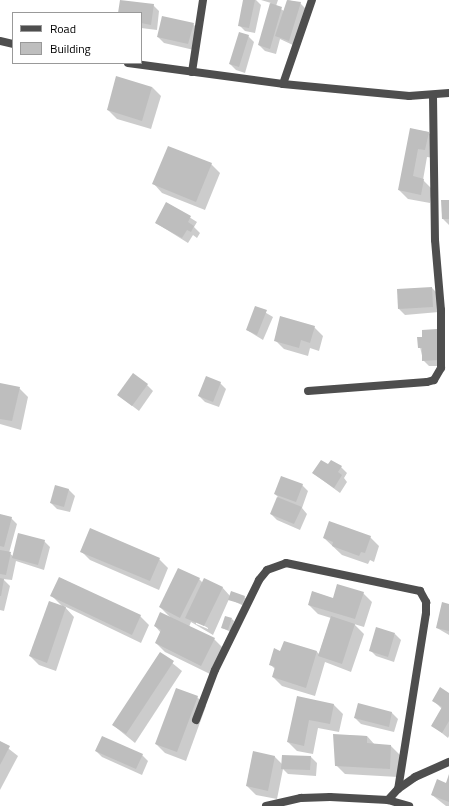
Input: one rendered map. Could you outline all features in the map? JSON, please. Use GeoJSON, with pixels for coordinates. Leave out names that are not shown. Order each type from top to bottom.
{"type":"FeatureCollection","features":[{"type":"Feature","properties":{"kind":"street"},"geometry":{"type":"LineString","coordinates":[[192,72],[203,0]]}},
{"type":"Feature","properties":{"kind":"street"},"geometry":{"type":"LineString","coordinates":[[283,84],[312,0]]}},
{"type":"Feature","properties":{"kind":"street"},"geometry":{"type":"LineString","coordinates":[[0,41],[12,44]]}},
{"type":"Feature","properties":{"kind":"street"},"geometry":{"type":"LineString","coordinates":[[135,64],[283,84],[433,96],[449,93]]}},
{"type":"Feature","properties":{"kind":"street"},"geometry":{"type":"LineString","coordinates":[[308,391],[427,382],[434,380],[441,368],[441,310],[435,240],[433,96]]}},
{"type":"Feature","properties":{"kind":"street"},"geometry":{"type":"LineString","coordinates":[[196,720],[214,670],[259,580],[267,570],[286,562],[420,591],[426,602],[426,613],[398,789]]}},
{"type":"Feature","properties":{"kind":"street"},"geometry":{"type":"LineString","coordinates":[[388,800],[398,789],[415,777],[449,762]]}},
{"type":"Feature","properties":{"kind":"street"},"geometry":{"type":"LineString","coordinates":[[266,806],[301,798],[358,797],[388,800],[409,806]]}},
{"type":"Feature","properties":{"kind":"building"},"geometry":{"type":"Polygon","coordinates":[[[120,0],[154,4],[151,25],[142,23],[142,12],[118,12],[120,0]]]}},
{"type":"Feature","properties":{"kind":"building"},"geometry":{"type":"Polygon","coordinates":[[[243,0],[255,0],[249,28],[238,26],[243,0]]]}},
{"type":"Feature","properties":{"kind":"building"},"geometry":{"type":"Polygon","coordinates":[[[287,0],[301,2],[289,41],[275,36],[287,0]]]}},
{"type":"Feature","properties":{"kind":"building"},"geometry":{"type":"Polygon","coordinates":[[[270,3],[282,7],[270,49],[258,45],[270,3]]]}},
{"type":"Feature","properties":{"kind":"building"},"geometry":{"type":"Polygon","coordinates":[[[162,16],[194,23],[188,44],[157,37],[162,16]]]}},
{"type":"Feature","properties":{"kind":"building"},"geometry":{"type":"Polygon","coordinates":[[[239,32],[249,35],[239,67],[229,64],[239,32]]]}},
{"type":"Feature","properties":{"kind":"building"},"geometry":{"type":"Polygon","coordinates":[[[116,76],[152,87],[142,121],[107,110],[116,76]]]}},
{"type":"Feature","properties":{"kind":"building"},"geometry":{"type":"Polygon","coordinates":[[[410,128],[429,132],[425,150],[418,149],[413,176],[424,179],[421,195],[398,190],[410,128]]]}},
{"type":"Feature","properties":{"kind":"building"},"geometry":{"type":"Polygon","coordinates":[[[168,146],[212,163],[196,202],[152,184],[168,146]]]}},
{"type":"Feature","properties":{"kind":"building"},"geometry":{"type":"Polygon","coordinates":[[[441,200],[449,200],[449,219],[442,219],[441,200]]]}},
{"type":"Feature","properties":{"kind":"building"},"geometry":{"type":"Polygon","coordinates":[[[166,202],[191,216],[188,222],[194,226],[191,232],[187,230],[182,238],[155,223],[166,202]]]}},
{"type":"Feature","properties":{"kind":"building"},"geometry":{"type":"Polygon","coordinates":[[[432,287],[433,307],[398,309],[397,289],[432,287]]]}},
{"type":"Feature","properties":{"kind":"building"},"geometry":{"type":"Polygon","coordinates":[[[255,306],[267,310],[257,335],[246,330],[255,306]]]}},
{"type":"Feature","properties":{"kind":"building"},"geometry":{"type":"Polygon","coordinates":[[[280,316],[315,326],[310,343],[301,340],[299,348],[274,341],[280,316]]]}},
{"type":"Feature","properties":{"kind":"building"},"geometry":{"type":"Polygon","coordinates":[[[437,329],[438,360],[422,361],[422,348],[418,348],[417,337],[422,337],[422,330],[437,329]]]}},
{"type":"Feature","properties":{"kind":"building"},"geometry":{"type":"Polygon","coordinates":[[[133,373],[148,384],[132,406],[117,395],[133,373]]]}},
{"type":"Feature","properties":{"kind":"building"},"geometry":{"type":"Polygon","coordinates":[[[206,376],[221,382],[213,402],[198,396],[206,376]]]}},
{"type":"Feature","properties":{"kind":"building"},"geometry":{"type":"Polygon","coordinates":[[[0,383],[20,387],[12,421],[0,419],[0,383]]]}},
{"type":"Feature","properties":{"kind":"building"},"geometry":{"type":"Polygon","coordinates":[[[321,460],[328,464],[331,460],[342,466],[338,472],[342,475],[334,488],[312,473],[321,460]]]}},
{"type":"Feature","properties":{"kind":"building"},"geometry":{"type":"Polygon","coordinates":[[[281,476],[303,484],[296,502],[274,494],[281,476]]]}},
{"type":"Feature","properties":{"kind":"building"},"geometry":{"type":"Polygon","coordinates":[[[55,485],[69,489],[64,507],[50,503],[55,485]]]}},
{"type":"Feature","properties":{"kind":"building"},"geometry":{"type":"Polygon","coordinates":[[[277,497],[302,507],[294,524],[270,514],[277,497]]]}},
{"type":"Feature","properties":{"kind":"building"},"geometry":{"type":"Polygon","coordinates":[[[0,514],[12,517],[4,547],[0,546],[0,514]]]}},
{"type":"Feature","properties":{"kind":"building"},"geometry":{"type":"Polygon","coordinates":[[[329,521],[371,536],[365,553],[361,552],[359,556],[332,546],[333,542],[323,538],[329,521]]]}},
{"type":"Feature","properties":{"kind":"building"},"geometry":{"type":"Polygon","coordinates":[[[90,528],[160,558],[150,581],[80,552],[90,528]]]}},
{"type":"Feature","properties":{"kind":"building"},"geometry":{"type":"Polygon","coordinates":[[[18,533],[45,540],[38,565],[12,558],[18,533]]]}},
{"type":"Feature","properties":{"kind":"building"},"geometry":{"type":"Polygon","coordinates":[[[0,550],[11,552],[6,575],[0,574],[0,550]]]}},
{"type":"Feature","properties":{"kind":"building"},"geometry":{"type":"Polygon","coordinates":[[[178,568],[200,578],[180,618],[159,607],[178,568]]]}},
{"type":"Feature","properties":{"kind":"building"},"geometry":{"type":"Polygon","coordinates":[[[59,577],[141,615],[132,635],[50,596],[59,577]]]}},
{"type":"Feature","properties":{"kind":"building"},"geometry":{"type":"Polygon","coordinates":[[[0,578],[4,579],[1,596],[0,596],[0,578]]]}},
{"type":"Feature","properties":{"kind":"building"},"geometry":{"type":"Polygon","coordinates":[[[204,578],[223,587],[204,626],[185,618],[204,578]]]}},
{"type":"Feature","properties":{"kind":"building"},"geometry":{"type":"Polygon","coordinates":[[[337,584],[364,592],[355,619],[308,605],[312,591],[333,598],[337,584]]]}},
{"type":"Feature","properties":{"kind":"building"},"geometry":{"type":"Polygon","coordinates":[[[231,591],[245,596],[242,604],[228,600],[231,591]]]}},
{"type":"Feature","properties":{"kind":"building"},"geometry":{"type":"Polygon","coordinates":[[[49,601],[66,607],[47,663],[29,656],[49,601]]]}},
{"type":"Feature","properties":{"kind":"building"},"geometry":{"type":"Polygon","coordinates":[[[442,602],[449,604],[449,631],[436,628],[442,602]]]}},
{"type":"Feature","properties":{"kind":"building"},"geometry":{"type":"Polygon","coordinates":[[[160,612],[215,638],[201,666],[155,643],[161,630],[154,626],[160,612]]]}},
{"type":"Feature","properties":{"kind":"building"},"geometry":{"type":"Polygon","coordinates":[[[225,616],[232,618],[228,630],[221,628],[225,616]]]}},
{"type":"Feature","properties":{"kind":"building"},"geometry":{"type":"Polygon","coordinates":[[[331,616],[355,624],[342,664],[318,656],[331,616]]]}},
{"type":"Feature","properties":{"kind":"building"},"geometry":{"type":"Polygon","coordinates":[[[376,627],[395,633],[388,657],[369,651],[376,627]]]}},
{"type":"Feature","properties":{"kind":"building"},"geometry":{"type":"Polygon","coordinates":[[[284,641],[317,651],[306,688],[272,677],[275,667],[269,665],[274,648],[280,651],[284,641]]]}},
{"type":"Feature","properties":{"kind":"building"},"geometry":{"type":"Polygon","coordinates":[[[160,652],[174,661],[126,734],[112,725],[160,652]]]}},
{"type":"Feature","properties":{"kind":"building"},"geometry":{"type":"Polygon","coordinates":[[[440,687],[449,693],[449,721],[442,733],[431,726],[442,707],[432,701],[440,687]]]}},
{"type":"Feature","properties":{"kind":"building"},"geometry":{"type":"Polygon","coordinates":[[[176,688],[198,696],[177,752],[155,744],[176,688]]]}},
{"type":"Feature","properties":{"kind":"building"},"geometry":{"type":"Polygon","coordinates":[[[297,696],[334,704],[330,724],[309,720],[304,746],[287,742],[297,696]]]}},
{"type":"Feature","properties":{"kind":"building"},"geometry":{"type":"Polygon","coordinates":[[[358,703],[392,712],[389,727],[354,718],[358,703]]]}},
{"type":"Feature","properties":{"kind":"building"},"geometry":{"type":"Polygon","coordinates":[[[333,734],[367,736],[367,743],[391,745],[390,769],[335,766],[333,734]]]}},
{"type":"Feature","properties":{"kind":"building"},"geometry":{"type":"Polygon","coordinates":[[[102,736],[143,754],[136,769],[95,751],[102,736]]]}},
{"type":"Feature","properties":{"kind":"building"},"geometry":{"type":"Polygon","coordinates":[[[0,741],[10,746],[0,765],[0,741]]]}},
{"type":"Feature","properties":{"kind":"building"},"geometry":{"type":"Polygon","coordinates":[[[253,751],[275,756],[268,791],[246,786],[253,751]]]}},
{"type":"Feature","properties":{"kind":"building"},"geometry":{"type":"Polygon","coordinates":[[[282,755],[311,756],[310,770],[281,769],[282,755]]]}},
{"type":"Feature","properties":{"kind":"building"},"geometry":{"type":"Polygon","coordinates":[[[449,774],[449,802],[431,795],[437,779],[446,783],[449,774]]]}}]}
